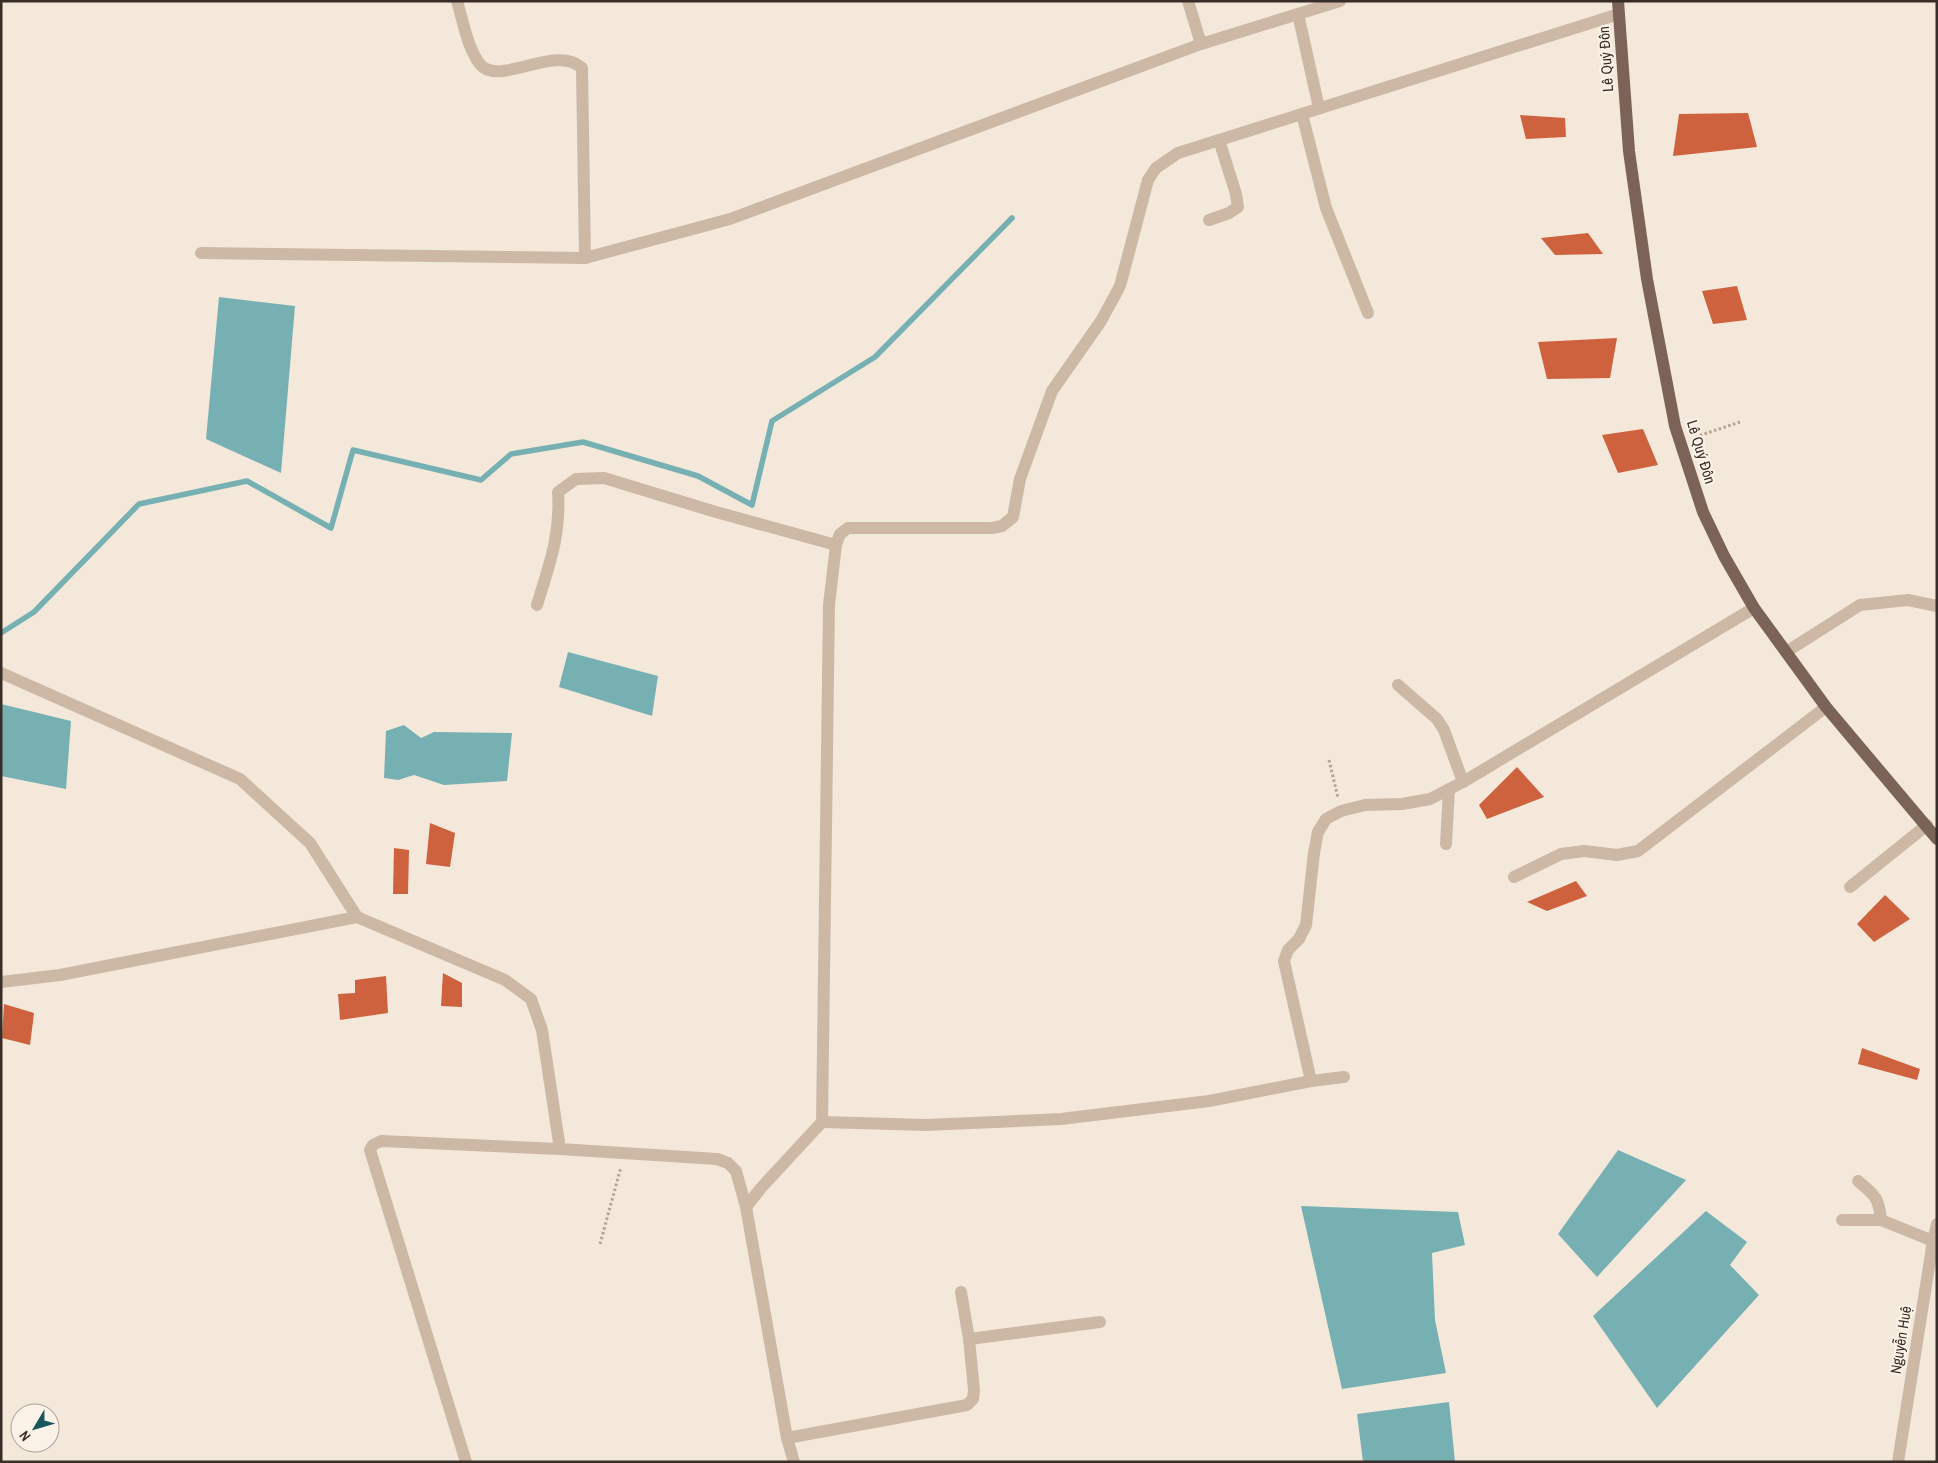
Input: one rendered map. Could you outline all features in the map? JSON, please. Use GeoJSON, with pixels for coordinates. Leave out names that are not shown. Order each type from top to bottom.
{"type":"FeatureCollection","features":[{"type":"Feature","properties":{"kind":"main road","name":"Lê Quý Đôn"},"geometry":{"type":"LineString","coordinates":[[1619,8],[1629,152],[1647,279],[1675,426],[1703,512],[1724,556],[1754,608],[1826,707],[1937,839]]}},
{"type":"Feature","properties":{"kind":"street"},"geometry":{"type":"LineString","coordinates":[[457,1],[473,52],[480,65],[490,71],[507,71],[540,62],[562,60],[575,61],[582,68],[585,258]]}},
{"type":"Feature","properties":{"kind":"street"},"geometry":{"type":"LineString","coordinates":[[1188,1],[1201,44]]}},
{"type":"Feature","properties":{"kind":"street"},"geometry":{"type":"LineString","coordinates":[[201,253],[585,258],[730,219],[1201,44],[1340,1]]}},
{"type":"Feature","properties":{"kind":"street"},"geometry":{"type":"LineString","coordinates":[[746,1207],[822,1122],[829,605],[836,545],[840,534],[848,528],[992,528],[1002,526],[1013,517],[1020,479],[1052,391],[1091,336],[1120,286],[1148,180],[1156,168],[1178,153],[1302,114],[1619,8]]}},
{"type":"Feature","properties":{"kind":"street"},"geometry":{"type":"LineString","coordinates":[[1298,14],[1320,108]]}},
{"type":"Feature","properties":{"kind":"street"},"geometry":{"type":"LineString","coordinates":[[1302,114],[1326,208],[1368,313]]}},
{"type":"Feature","properties":{"kind":"street"},"geometry":{"type":"LineString","coordinates":[[1209,220],[1229,213],[1238,207],[1236,194],[1219,140]]}},
{"type":"Feature","properties":{"kind":"street"},"geometry":{"type":"LineString","coordinates":[[537,605],[556,542],[559,506],[558,492],[576,480],[604,478],[716,512],[836,545]]}},
{"type":"Feature","properties":{"kind":"street"},"geometry":{"type":"LineString","coordinates":[[1786,652],[1860,605],[1908,600],[1937,606]]}},
{"type":"Feature","properties":{"kind":"street"},"geometry":{"type":"LineString","coordinates":[[1311,1081],[1284,961],[1288,950],[1299,939],[1306,925],[1314,853],[1318,832],[1326,819],[1341,811],[1365,805],[1402,804],[1430,799],[1463,782],[1754,608]]}},
{"type":"Feature","properties":{"kind":"street"},"geometry":{"type":"LineString","coordinates":[[1,673],[240,779],[310,843],[357,916],[505,980],[531,999],[542,1030],[560,1149]]}},
{"type":"Feature","properties":{"kind":"street"},"geometry":{"type":"LineString","coordinates":[[1398,685],[1437,719],[1444,730],[1463,782]]}},
{"type":"Feature","properties":{"kind":"street"},"geometry":{"type":"LineString","coordinates":[[1514,877],[1561,854],[1584,851],[1617,856],[1638,851],[1826,707]]}},
{"type":"Feature","properties":{"kind":"street"},"geometry":{"type":"LineString","coordinates":[[1446,844],[1449,789]]}},
{"type":"Feature","properties":{"kind":"street"},"geometry":{"type":"LineString","coordinates":[[1850,887],[1927,826]]}},
{"type":"Feature","properties":{"kind":"street"},"geometry":{"type":"LineString","coordinates":[[1,982],[60,975],[357,916]]}},
{"type":"Feature","properties":{"kind":"street"},"geometry":{"type":"LineString","coordinates":[[822,1122],[926,1125],[1061,1119],[1209,1101],[1311,1081],[1344,1077]]}},
{"type":"Feature","properties":{"kind":"street"},"geometry":{"type":"LineString","coordinates":[[466,1462],[370,1150],[381,1141],[626,1153],[718,1159],[728,1163],[736,1171],[746,1207],[787,1438],[794,1462]]}},
{"type":"Feature","properties":{"kind":"street"},"geometry":{"type":"LineString","coordinates":[[1858,1181],[1875,1196],[1880,1204],[1881,1220]]}},
{"type":"Feature","properties":{"kind":"street"},"geometry":{"type":"LineString","coordinates":[[1842,1220],[1881,1220],[1933,1241]]}},
{"type":"Feature","properties":{"kind":"street","name":"Nguyễn Huệ"},"geometry":{"type":"LineString","coordinates":[[1898,1462],[1937,1224]]}},
{"type":"Feature","properties":{"kind":"street"},"geometry":{"type":"LineString","coordinates":[[787,1438],[967,1405],[973,1399],[974,1390],[962,1292]]}},
{"type":"Feature","properties":{"kind":"street"},"geometry":{"type":"LineString","coordinates":[[969,1339],[1100,1322]]}},
{"type":"Feature","properties":{"kind":"path"},"geometry":{"type":"LineString","coordinates":[[1680,442],[1740,422]]}},
{"type":"Feature","properties":{"kind":"path"},"geometry":{"type":"LineString","coordinates":[[1330,760],[1341,811]]}},
{"type":"Feature","properties":{"kind":"path"},"geometry":{"type":"LineString","coordinates":[[600,1244],[626,1153]]}},
{"type":"Feature","properties":{"kind":"water"},"geometry":{"type":"Polygon","coordinates":[[[219,297],[295,306],[281,473],[206,439],[219,297]]]}},
{"type":"Feature","properties":{"kind":"water"},"geometry":{"type":"Polygon","coordinates":[[[568,652],[658,676],[652,716],[559,687],[568,652]]]}},
{"type":"Feature","properties":{"kind":"water"},"geometry":{"type":"Polygon","coordinates":[[[1,704],[71,721],[66,789],[1,776],[1,704]]]}},
{"type":"Feature","properties":{"kind":"water"},"geometry":{"type":"Polygon","coordinates":[[[404,725],[421,738],[434,732],[512,733],[507,781],[444,785],[414,775],[398,780],[384,778],[386,731],[404,725]]]}},
{"type":"Feature","properties":{"kind":"water"},"geometry":{"type":"Polygon","coordinates":[[[1618,1150],[1686,1180],[1597,1277],[1558,1234],[1618,1150]]]}},
{"type":"Feature","properties":{"kind":"water"},"geometry":{"type":"Polygon","coordinates":[[[1301,1206],[1458,1212],[1465,1245],[1432,1253],[1435,1320],[1446,1373],[1342,1389],[1301,1206]]]}},
{"type":"Feature","properties":{"kind":"water"},"geometry":{"type":"Polygon","coordinates":[[[1706,1211],[1747,1242],[1730,1265],[1759,1295],[1657,1408],[1593,1316],[1706,1211]]]}},
{"type":"Feature","properties":{"kind":"water"},"geometry":{"type":"Polygon","coordinates":[[[1449,1402],[1455,1462],[1363,1462],[1357,1414],[1449,1402]]]}},
{"type":"Feature","properties":{"kind":"building"},"geometry":{"type":"Polygon","coordinates":[[[1748,113],[1757,147],[1673,156],[1679,114],[1748,113]]]}},
{"type":"Feature","properties":{"kind":"building"},"geometry":{"type":"Polygon","coordinates":[[[1520,115],[1565,118],[1566,137],[1526,139],[1520,115]]]}},
{"type":"Feature","properties":{"kind":"building"},"geometry":{"type":"Polygon","coordinates":[[[1588,233],[1603,254],[1555,255],[1541,238],[1588,233]]]}},
{"type":"Feature","properties":{"kind":"building"},"geometry":{"type":"Polygon","coordinates":[[[1737,286],[1747,320],[1713,324],[1702,291],[1737,286]]]}},
{"type":"Feature","properties":{"kind":"building"},"geometry":{"type":"Polygon","coordinates":[[[1617,338],[1610,378],[1547,379],[1538,342],[1617,338]]]}},
{"type":"Feature","properties":{"kind":"building"},"geometry":{"type":"Polygon","coordinates":[[[1643,429],[1658,465],[1618,473],[1602,435],[1643,429]]]}},
{"type":"Feature","properties":{"kind":"building"},"geometry":{"type":"Polygon","coordinates":[[[1517,767],[1544,797],[1487,819],[1479,805],[1517,767]]]}},
{"type":"Feature","properties":{"kind":"building"},"geometry":{"type":"Polygon","coordinates":[[[430,823],[455,833],[450,867],[426,864],[430,823]]]}},
{"type":"Feature","properties":{"kind":"building"},"geometry":{"type":"Polygon","coordinates":[[[394,848],[409,850],[408,894],[393,894],[394,848]]]}},
{"type":"Feature","properties":{"kind":"building"},"geometry":{"type":"Polygon","coordinates":[[[1576,881],[1587,896],[1547,911],[1527,902],[1576,881]]]}},
{"type":"Feature","properties":{"kind":"building"},"geometry":{"type":"Polygon","coordinates":[[[1885,895],[1910,919],[1874,942],[1857,924],[1885,895]]]}},
{"type":"Feature","properties":{"kind":"building"},"geometry":{"type":"Polygon","coordinates":[[[443,973],[462,983],[462,1007],[441,1006],[443,973]]]}},
{"type":"Feature","properties":{"kind":"building"},"geometry":{"type":"Polygon","coordinates":[[[386,976],[388,1013],[340,1020],[338,994],[355,993],[355,980],[386,976]]]}},
{"type":"Feature","properties":{"kind":"building"},"geometry":{"type":"Polygon","coordinates":[[[4,1004],[34,1013],[30,1045],[2,1038],[4,1004]]]}},
{"type":"Feature","properties":{"kind":"building"},"geometry":{"type":"Polygon","coordinates":[[[1862,1048],[1920,1069],[1917,1080],[1858,1064],[1862,1048]]]}},
{"type":"Feature","properties":{"kind":"waterway"},"geometry":{"type":"LineString","coordinates":[[1,633],[34,612],[139,504],[247,481],[331,528],[353,450],[481,480],[511,454],[583,442],[698,476],[752,505],[772,421],[875,357],[1012,218]]}}]}
